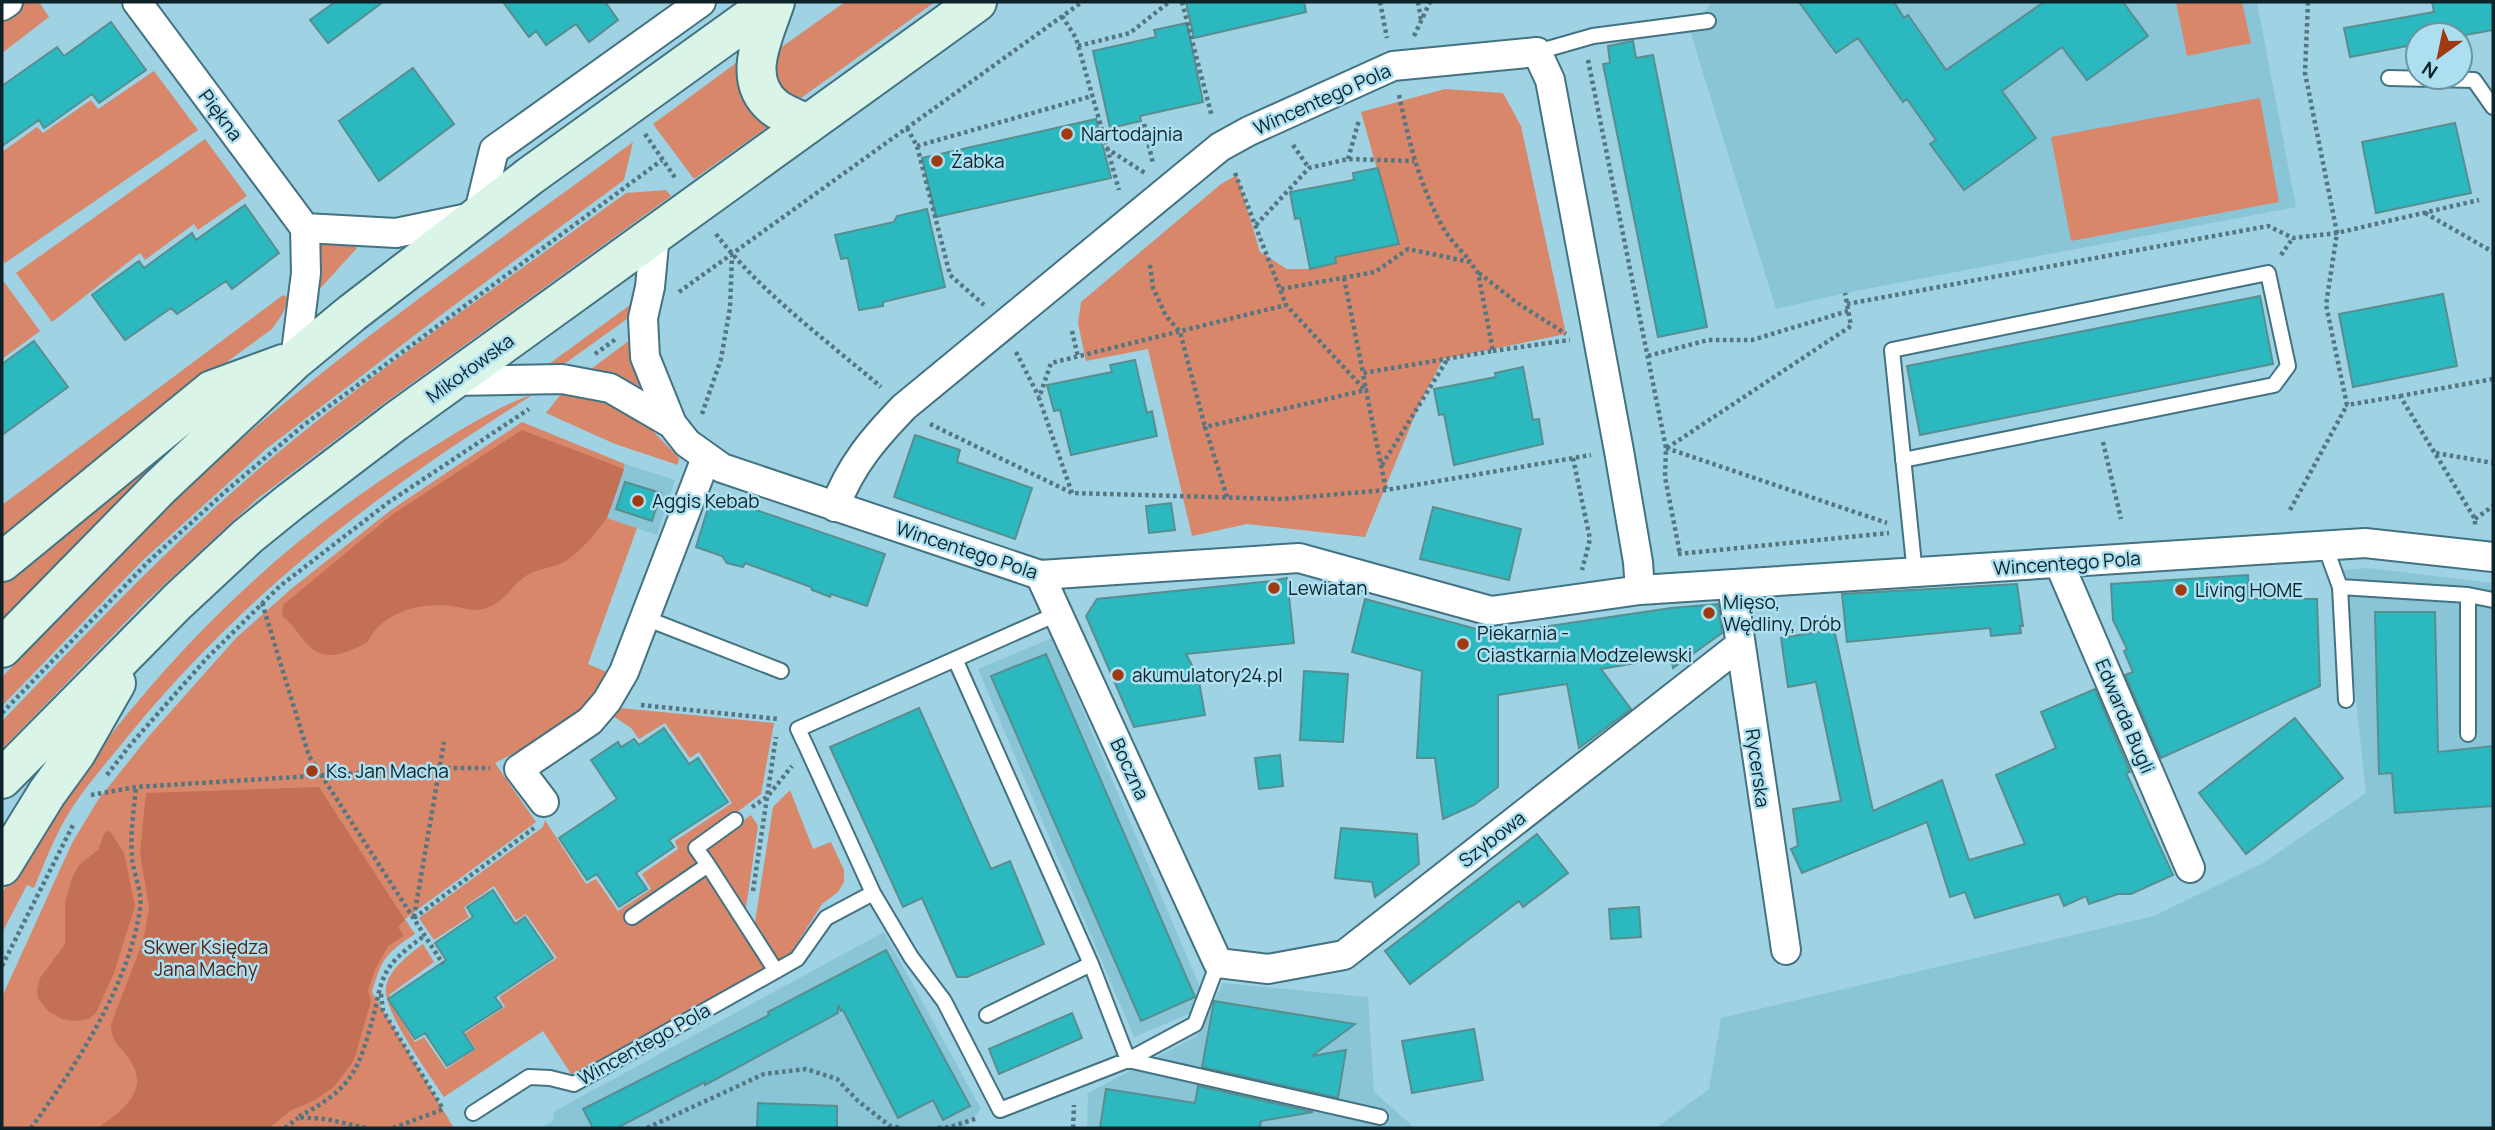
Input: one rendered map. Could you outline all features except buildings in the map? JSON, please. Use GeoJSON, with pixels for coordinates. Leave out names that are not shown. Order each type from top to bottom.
{"type":"FeatureCollection","features":[{"type":"Feature","properties":{"kind":"main road"},"geometry":{"type":"LineString","coordinates":[[2,648],[151,496],[295,360],[478,216],[773,2]]}},
{"type":"Feature","properties":{"kind":"main road"},"geometry":{"type":"LineString","coordinates":[[773,2],[755,67],[756,82],[762,96],[775,108],[808,124]]}},
{"type":"Feature","properties":{"kind":"main road","name":"Mikołowska"},"geometry":{"type":"LineString","coordinates":[[2,779],[146,633],[248,536],[351,455],[452,381],[977,2]]}},
{"type":"Feature","properties":{"kind":"main road"},"geometry":{"type":"LineString","coordinates":[[2,562],[212,390],[295,360]]}},
{"type":"Feature","properties":{"kind":"main road"},"geometry":{"type":"LineString","coordinates":[[2,866],[47,793],[76,753],[146,633]]}},
{"type":"Feature","properties":{"kind":"street"},"geometry":{"type":"LineString","coordinates":[[2,6],[8,2]]}},
{"type":"Feature","properties":{"kind":"street","name":"Piękna"},"geometry":{"type":"LineString","coordinates":[[137,2],[305,228]]}},
{"type":"Feature","properties":{"kind":"street"},"geometry":{"type":"LineString","coordinates":[[295,360],[306,273],[305,228],[396,233],[478,216],[494,150],[701,2]]}},
{"type":"Feature","properties":{"kind":"street"},"geometry":{"type":"LineString","coordinates":[[1537,52],[1550,80],[1619,451],[1638,562],[1640,590]]}},
{"type":"Feature","properties":{"kind":"street","name":"Wincentego Pola"},"geometry":{"type":"LineString","coordinates":[[835,507],[842,487],[868,445],[904,407],[1220,147],[1249,131],[1393,66],[1537,52]]}},
{"type":"Feature","properties":{"kind":"street","name":"Wincentego Pola"},"geometry":{"type":"LineString","coordinates":[[655,234],[650,287],[643,318],[645,357],[686,425],[687,443],[722,468],[1040,575],[1299,558],[1491,611],[1640,590],[2365,543],[2493,557]]}},
{"type":"Feature","properties":{"kind":"street","name":"Wincentego Pola"},"geometry":{"type":"LineString","coordinates":[[452,381],[562,379],[610,388],[686,425]]}},
{"type":"Feature","properties":{"kind":"street"},"geometry":{"type":"LineString","coordinates":[[544,802],[519,769],[590,721],[607,701],[624,672],[706,458]]}},
{"type":"Feature","properties":{"kind":"street","name":"Edwarda Bugli"},"geometry":{"type":"LineString","coordinates":[[2060,564],[2190,868]]}},
{"type":"Feature","properties":{"kind":"street","name":"Boczna"},"geometry":{"type":"LineString","coordinates":[[1040,575],[1218,963]]}},
{"type":"Feature","properties":{"kind":"street","name":"Rycerska"},"geometry":{"type":"LineString","coordinates":[[1732,585],[1786,950]]}},
{"type":"Feature","properties":{"kind":"street","name":"Szybowa"},"geometry":{"type":"LineString","coordinates":[[1218,963],[1268,969],[1344,955],[1740,645]]}},
{"type":"Feature","properties":{"kind":"lane"},"geometry":{"type":"LineString","coordinates":[[1537,52],[1592,36],[1708,21]]}},
{"type":"Feature","properties":{"kind":"lane"},"geometry":{"type":"LineString","coordinates":[[2389,78],[2474,80],[2493,107]]}},
{"type":"Feature","properties":{"kind":"lane"},"geometry":{"type":"LineString","coordinates":[[1903,460],[2274,385],[2288,366],[2269,273],[1892,350],[1903,460],[1911,531],[1915,574]]}},
{"type":"Feature","properties":{"kind":"lane"},"geometry":{"type":"LineString","coordinates":[[2325,546],[2340,587],[2346,700]]}},
{"type":"Feature","properties":{"kind":"lane"},"geometry":{"type":"LineString","coordinates":[[2340,587],[2468,595],[2493,600]]}},
{"type":"Feature","properties":{"kind":"lane"},"geometry":{"type":"LineString","coordinates":[[2468,595],[2468,734]]}},
{"type":"Feature","properties":{"kind":"lane"},"geometry":{"type":"LineString","coordinates":[[1059,613],[798,729],[873,893],[911,957],[944,1001],[1000,1110],[1128,1060],[1195,1024],[1218,963]]}},
{"type":"Feature","properties":{"kind":"lane"},"geometry":{"type":"LineString","coordinates":[[645,618],[781,671]]}},
{"type":"Feature","properties":{"kind":"lane"},"geometry":{"type":"LineString","coordinates":[[955,659],[1091,964],[1128,1060]]}},
{"type":"Feature","properties":{"kind":"lane"},"geometry":{"type":"LineString","coordinates":[[734,820],[696,848],[776,971]]}},
{"type":"Feature","properties":{"kind":"lane"},"geometry":{"type":"LineString","coordinates":[[632,917],[708,865]]}},
{"type":"Feature","properties":{"kind":"lane","name":"Wincentego Pola"},"geometry":{"type":"LineString","coordinates":[[473,1113],[529,1077],[550,1078],[574,1084],[797,959],[826,918],[873,893]]}},
{"type":"Feature","properties":{"kind":"lane"},"geometry":{"type":"LineString","coordinates":[[987,1015],[1091,964]]}},
{"type":"Feature","properties":{"kind":"lane"},"geometry":{"type":"LineString","coordinates":[[1128,1060],[1380,1117]]}},
{"type":"Feature","properties":{"kind":"path"},"geometry":{"type":"LineString","coordinates":[[84,806],[131,744],[207,658],[280,586],[388,502],[526,413],[562,379],[643,318],[1082,2]]}},
{"type":"Feature","properties":{"kind":"path"},"geometry":{"type":"LineString","coordinates":[[1078,46],[1130,33],[1169,2]]}},
{"type":"Feature","properties":{"kind":"path"},"geometry":{"type":"LineString","coordinates":[[1182,2],[1212,119]]}},
{"type":"Feature","properties":{"kind":"path"},"geometry":{"type":"LineString","coordinates":[[1363,373],[1575,339],[1516,302],[1478,272],[1446,233],[1413,161],[1380,2]]}},
{"type":"Feature","properties":{"kind":"path"},"geometry":{"type":"LineString","coordinates":[[1418,2],[1421,21]]}},
{"type":"Feature","properties":{"kind":"path"},"geometry":{"type":"LineString","coordinates":[[1412,39],[1430,2]]}},
{"type":"Feature","properties":{"kind":"path"},"geometry":{"type":"LineString","coordinates":[[2290,510],[2347,405],[2326,305],[2337,233],[2305,73],[2308,2]]}},
{"type":"Feature","properties":{"kind":"path"},"geometry":{"type":"LineString","coordinates":[[1062,16],[1078,46],[1120,195]]}},
{"type":"Feature","properties":{"kind":"path"},"geometry":{"type":"LineString","coordinates":[[1584,39],[1666,448],[1665,477],[1680,554]]}},
{"type":"Feature","properties":{"kind":"path"},"geometry":{"type":"LineString","coordinates":[[917,146],[1092,96]]}},
{"type":"Feature","properties":{"kind":"path"},"geometry":{"type":"LineString","coordinates":[[1348,159],[1359,120]]}},
{"type":"Feature","properties":{"kind":"path"},"geometry":{"type":"LineString","coordinates":[[1144,124],[1154,169]]}},
{"type":"Feature","properties":{"kind":"path"},"geometry":{"type":"LineString","coordinates":[[907,128],[917,146],[950,275],[989,309]]}},
{"type":"Feature","properties":{"kind":"path"},"geometry":{"type":"LineString","coordinates":[[1289,138],[1309,168]]}},
{"type":"Feature","properties":{"kind":"path"},"geometry":{"type":"LineString","coordinates":[[1220,147],[1232,166],[1286,304],[1366,390]]}},
{"type":"Feature","properties":{"kind":"path"},"geometry":{"type":"LineString","coordinates":[[1107,148],[1146,174]]}},
{"type":"Feature","properties":{"kind":"path"},"geometry":{"type":"LineString","coordinates":[[1256,225],[1309,168],[1348,159],[1413,161]]}},
{"type":"Feature","properties":{"kind":"path"},"geometry":{"type":"LineString","coordinates":[[2,713],[148,562],[305,424],[662,160]]}},
{"type":"Feature","properties":{"kind":"path"},"geometry":{"type":"LineString","coordinates":[[1847,304],[2268,226],[2293,239],[2337,233],[2479,200]]}},
{"type":"Feature","properties":{"kind":"path"},"geometry":{"type":"LineString","coordinates":[[2424,213],[2493,252]]}},
{"type":"Feature","properties":{"kind":"path"},"geometry":{"type":"LineString","coordinates":[[1281,289],[1375,272],[1408,249],[1471,262]]}},
{"type":"Feature","properties":{"kind":"path"},"geometry":{"type":"LineString","coordinates":[[732,255],[777,298],[916,417],[1072,493],[1282,499],[1386,490],[1619,451]]}},
{"type":"Feature","properties":{"kind":"path"},"geometry":{"type":"LineString","coordinates":[[686,425],[721,359],[730,308],[732,255]]}},
{"type":"Feature","properties":{"kind":"path"},"geometry":{"type":"LineString","coordinates":[[1150,265],[1153,288],[1166,316],[1180,332],[1205,427],[1227,496]]}},
{"type":"Feature","properties":{"kind":"path"},"geometry":{"type":"LineString","coordinates":[[1478,272],[1493,351]]}},
{"type":"Feature","properties":{"kind":"path"},"geometry":{"type":"LineString","coordinates":[[1344,278],[1386,490]]}},
{"type":"Feature","properties":{"kind":"path"},"geometry":{"type":"LineString","coordinates":[[1666,448],[1851,326],[1845,293]]}},
{"type":"Feature","properties":{"kind":"path"},"geometry":{"type":"LineString","coordinates":[[1040,398],[1051,363],[1286,304]]}},
{"type":"Feature","properties":{"kind":"path"},"geometry":{"type":"LineString","coordinates":[[1648,356],[1708,340],[1752,340],[1848,311]]}},
{"type":"Feature","properties":{"kind":"path"},"geometry":{"type":"LineString","coordinates":[[1072,331],[1078,356]]}},
{"type":"Feature","properties":{"kind":"path"},"geometry":{"type":"LineString","coordinates":[[1011,344],[1040,398],[1072,493]]}},
{"type":"Feature","properties":{"kind":"path"},"geometry":{"type":"LineString","coordinates":[[1381,466],[1448,359]]}},
{"type":"Feature","properties":{"kind":"path"},"geometry":{"type":"LineString","coordinates":[[2347,405],[2493,379]]}},
{"type":"Feature","properties":{"kind":"path"},"geometry":{"type":"LineString","coordinates":[[1205,427],[1366,390]]}},
{"type":"Feature","properties":{"kind":"path"},"geometry":{"type":"LineString","coordinates":[[2400,396],[2476,519]]}},
{"type":"Feature","properties":{"kind":"path"},"geometry":{"type":"LineString","coordinates":[[2098,421],[2121,519]]}},
{"type":"Feature","properties":{"kind":"path"},"geometry":{"type":"LineString","coordinates":[[1666,448],[1911,531]]}},
{"type":"Feature","properties":{"kind":"path"},"geometry":{"type":"LineString","coordinates":[[2435,453],[2493,463]]}},
{"type":"Feature","properties":{"kind":"path"},"geometry":{"type":"LineString","coordinates":[[1573,458],[1590,539],[1581,572],[1680,554],[1911,531]]}},
{"type":"Feature","properties":{"kind":"path"},"geometry":{"type":"LineString","coordinates":[[2473,533],[2476,519],[2493,506]]}},
{"type":"Feature","properties":{"kind":"path"},"geometry":{"type":"LineString","coordinates":[[262,603],[309,756],[443,964]]}},
{"type":"Feature","properties":{"kind":"path"},"geometry":{"type":"LineString","coordinates":[[607,701],[779,719],[748,927]]}},
{"type":"Feature","properties":{"kind":"path"},"geometry":{"type":"LineString","coordinates":[[414,918],[444,742]]}},
{"type":"Feature","properties":{"kind":"path"},"geometry":{"type":"LineString","coordinates":[[734,820],[767,797],[807,748]]}},
{"type":"Feature","properties":{"kind":"path"},"geometry":{"type":"LineString","coordinates":[[91,795],[135,787],[322,775],[440,768],[519,769]]}},
{"type":"Feature","properties":{"kind":"path"},"geometry":{"type":"LineString","coordinates":[[31,1128],[100,1019],[122,975],[141,907],[132,856],[135,787]]}},
{"type":"Feature","properties":{"kind":"path"},"geometry":{"type":"LineString","coordinates":[[414,918],[539,825],[544,802]]}},
{"type":"Feature","properties":{"kind":"path"},"geometry":{"type":"LineString","coordinates":[[2,966],[77,817]]}},
{"type":"Feature","properties":{"kind":"path"},"geometry":{"type":"LineString","coordinates":[[285,1128],[324,1104],[351,1077],[361,1060],[384,976],[397,957],[425,935]]}},
{"type":"Feature","properties":{"kind":"path"},"geometry":{"type":"LineString","coordinates":[[380,990],[383,1011],[443,1109]]}},
{"type":"Feature","properties":{"kind":"path"},"geometry":{"type":"LineString","coordinates":[[647,1128],[764,1074],[806,1069],[837,1079],[858,1101],[890,1126],[902,1128]]}},
{"type":"Feature","properties":{"kind":"path"},"geometry":{"type":"LineString","coordinates":[[393,1128],[443,1109],[473,1113]]}},
{"type":"Feature","properties":{"kind":"path"},"geometry":{"type":"LineString","coordinates":[[938,1128],[950,1127],[1000,1110]]}},
{"type":"Feature","properties":{"kind":"path"},"geometry":{"type":"LineString","coordinates":[[298,1118],[326,1119],[366,1128]]}},
{"type":"Feature","properties":{"kind":"shaded area"},"geometry":{"type":"Polygon","coordinates":[[[1712,2],[2257,2],[2296,207],[1845,293],[1776,309],[1690,31],[1712,2]]]}},
{"type":"Feature","properties":{"kind":"shaded area"},"geometry":{"type":"Polygon","coordinates":[[[625,464],[675,480],[657,535],[607,518],[625,464]]]}},
{"type":"Feature","properties":{"kind":"shaded area"},"geometry":{"type":"Polygon","coordinates":[[[2368,568],[2493,583],[2493,1128],[1656,1128],[1709,1089],[1721,1018],[2154,916],[2263,863],[2366,793],[2342,570],[2368,568]]]}},
{"type":"Feature","properties":{"kind":"shaded area"},"geometry":{"type":"Polygon","coordinates":[[[1052,638],[1202,992],[1196,1011],[1134,1037],[978,669],[1052,638]]]}},
{"type":"Feature","properties":{"kind":"shaded area"},"geometry":{"type":"Polygon","coordinates":[[[884,932],[981,1109],[964,1128],[540,1128],[554,1120],[553,1112],[884,932]]]}},
{"type":"Feature","properties":{"kind":"shaded area"},"geometry":{"type":"Polygon","coordinates":[[[1223,983],[1368,997],[1374,1092],[1415,1128],[1087,1128],[1088,1093],[1197,1036],[1223,983]]]}},
{"type":"Feature","properties":{"kind":"green space"},"geometry":{"type":"Polygon","coordinates":[[[25,2],[39,2],[49,17],[2,53],[2,19],[25,2]]]}},
{"type":"Feature","properties":{"kind":"green space"},"geometry":{"type":"Polygon","coordinates":[[[845,2],[935,2],[801,98],[790,96],[772,80],[776,51],[845,2]]]}},
{"type":"Feature","properties":{"kind":"green space"},"geometry":{"type":"Polygon","coordinates":[[[2176,2],[2242,2],[2251,43],[2187,56],[2176,2]]]}},
{"type":"Feature","properties":{"kind":"green space"},"geometry":{"type":"Polygon","coordinates":[[[736,63],[745,98],[769,126],[694,179],[653,124],[736,63]]]}},
{"type":"Feature","properties":{"kind":"green space"},"geometry":{"type":"Polygon","coordinates":[[[154,71],[198,130],[5,263],[2,261],[2,152],[37,127],[43,133],[91,100],[98,109],[154,71]]]}},
{"type":"Feature","properties":{"kind":"green space"},"geometry":{"type":"Polygon","coordinates":[[[1445,89],[1503,93],[1521,126],[1566,334],[1443,359],[1420,403],[1365,537],[1247,524],[1192,536],[1148,349],[1086,361],[1078,323],[1081,302],[1221,184],[1237,175],[1260,252],[1287,269],[1310,269],[1336,263],[1335,257],[1398,244],[1361,112],[1445,89]]]}},
{"type":"Feature","properties":{"kind":"green space"},"geometry":{"type":"Polygon","coordinates":[[[2260,98],[2279,202],[2071,241],[2051,137],[2260,98]]]}},
{"type":"Feature","properties":{"kind":"green space"},"geometry":{"type":"Polygon","coordinates":[[[205,139],[247,196],[198,230],[194,224],[145,260],[140,253],[52,322],[16,273],[205,139]]]}},
{"type":"Feature","properties":{"kind":"green space"},"geometry":{"type":"Polygon","coordinates":[[[633,142],[624,180],[266,449],[143,560],[2,706],[2,677],[148,527],[239,441],[384,325],[633,142]]]}},
{"type":"Feature","properties":{"kind":"green space"},"geometry":{"type":"Polygon","coordinates":[[[666,190],[671,196],[376,409],[257,499],[144,603],[2,749],[2,721],[165,555],[268,461],[400,357],[626,193],[666,190]]]}},
{"type":"Feature","properties":{"kind":"green space"},"geometry":{"type":"Polygon","coordinates":[[[315,237],[354,244],[357,248],[317,292],[315,237]]]}},
{"type":"Feature","properties":{"kind":"green space"},"geometry":{"type":"Polygon","coordinates":[[[4,282],[40,331],[2,359],[2,283],[4,282]]]}},
{"type":"Feature","properties":{"kind":"green space"},"geometry":{"type":"Polygon","coordinates":[[[283,295],[287,297],[286,306],[272,329],[162,409],[2,541],[2,505],[283,295]]]}},
{"type":"Feature","properties":{"kind":"green space"},"geometry":{"type":"Polygon","coordinates":[[[630,305],[631,316],[560,367],[546,366],[630,305]]]}},
{"type":"Feature","properties":{"kind":"green space"},"geometry":{"type":"Polygon","coordinates":[[[630,340],[641,387],[622,377],[591,369],[630,340]]]}},
{"type":"Feature","properties":{"kind":"green space"},"geometry":{"type":"Polygon","coordinates":[[[565,389],[603,394],[647,425],[679,458],[678,465],[615,444],[546,413],[565,389]]]}},
{"type":"Feature","properties":{"kind":"green space"},"geometry":{"type":"Polygon","coordinates":[[[534,394],[477,430],[369,507],[317,547],[220,635],[173,684],[84,791],[50,849],[34,888],[27,885],[2,933],[3,893],[31,846],[103,745],[185,648],[277,560],[326,520],[377,483],[456,433],[494,411],[534,394]]]}},
{"type":"Feature","properties":{"kind":"green space","name":"Skwer Księdza Jana Machy"},"geometry":{"type":"Polygon","coordinates":[[[522,422],[625,464],[607,518],[637,528],[588,664],[609,673],[592,701],[522,749],[495,763],[536,822],[405,919],[415,934],[386,957],[372,992],[454,1128],[2,1128],[2,997],[72,843],[98,800],[149,736],[236,638],[291,589],[391,510],[522,422]]]}},
{"type":"Feature","properties":{"kind":"green space"},"geometry":{"type":"Polygon","coordinates":[[[522,430],[624,469],[605,520],[589,541],[569,559],[524,577],[490,607],[471,610],[439,605],[403,611],[382,623],[368,642],[338,654],[316,651],[283,617],[284,604],[393,514],[522,430]]]}},
{"type":"Feature","properties":{"kind":"green space"},"geometry":{"type":"Polygon","coordinates":[[[178,437],[183,442],[2,623],[2,581],[178,437]]]}},
{"type":"Feature","properties":{"kind":"green space"},"geometry":{"type":"Polygon","coordinates":[[[610,707],[774,723],[761,794],[691,847],[701,863],[626,919],[629,924],[707,872],[752,941],[773,807],[790,790],[813,849],[831,842],[844,870],[844,882],[838,892],[822,904],[789,956],[573,1077],[543,1031],[444,1097],[399,1027],[387,999],[386,988],[395,969],[423,944],[434,962],[389,995],[390,1003],[415,1042],[424,1037],[446,1069],[476,1049],[465,1033],[505,1007],[499,997],[557,958],[526,914],[516,920],[494,886],[464,907],[469,917],[434,940],[419,918],[543,827],[545,820],[586,884],[596,879],[618,911],[651,889],[642,874],[678,849],[675,841],[732,803],[699,752],[690,758],[665,723],[639,739],[631,728],[607,712],[610,707]]]}},
{"type":"Feature","properties":{"kind":"green space"},"geometry":{"type":"Polygon","coordinates":[[[319,787],[405,920],[398,927],[404,936],[388,946],[375,970],[368,990],[371,1001],[354,1060],[334,1087],[315,1100],[290,1111],[269,1128],[98,1128],[130,1100],[137,1083],[131,1062],[113,1037],[111,1024],[143,941],[149,908],[140,853],[146,793],[319,787]]]}},
{"type":"Feature","properties":{"kind":"green space"},"geometry":{"type":"Polygon","coordinates":[[[751,815],[758,826],[745,914],[704,849],[751,815]]]}},
{"type":"Feature","properties":{"kind":"green space"},"geometry":{"type":"Polygon","coordinates":[[[110,831],[124,853],[135,906],[114,973],[96,1013],[89,1019],[62,1019],[48,1011],[38,998],[37,989],[40,978],[65,944],[65,901],[73,876],[79,865],[98,850],[105,832],[110,831]]]}},
{"type":"Feature","properties":{"kind":"place","name":"Nartodajnia"},"geometry":{"type":"Point","coordinates":[1067,134]}},
{"type":"Feature","properties":{"kind":"place","name":"Żabka"},"geometry":{"type":"Point","coordinates":[937,161]}},
{"type":"Feature","properties":{"kind":"place","name":"Aggis Kebab"},"geometry":{"type":"Point","coordinates":[638,501]}},
{"type":"Feature","properties":{"kind":"place","name":"Lewiatan"},"geometry":{"type":"Point","coordinates":[1274,588]}},
{"type":"Feature","properties":{"kind":"place","name":"Living HOME"},"geometry":{"type":"Point","coordinates":[2181,590]}},
{"type":"Feature","properties":{"kind":"place","name":"Mięso, Wędliny, Drób"},"geometry":{"type":"Point","coordinates":[1709,613]}},
{"type":"Feature","properties":{"kind":"place","name":"Piekarnia - Ciastkarnia Modzelewski"},"geometry":{"type":"Point","coordinates":[1463,644]}},
{"type":"Feature","properties":{"kind":"place","name":"akumulatory24.pl"},"geometry":{"type":"Point","coordinates":[1118,675]}},
{"type":"Feature","properties":{"kind":"place","name":"Ks. Jan Macha"},"geometry":{"type":"Point","coordinates":[312,771]}}]}
